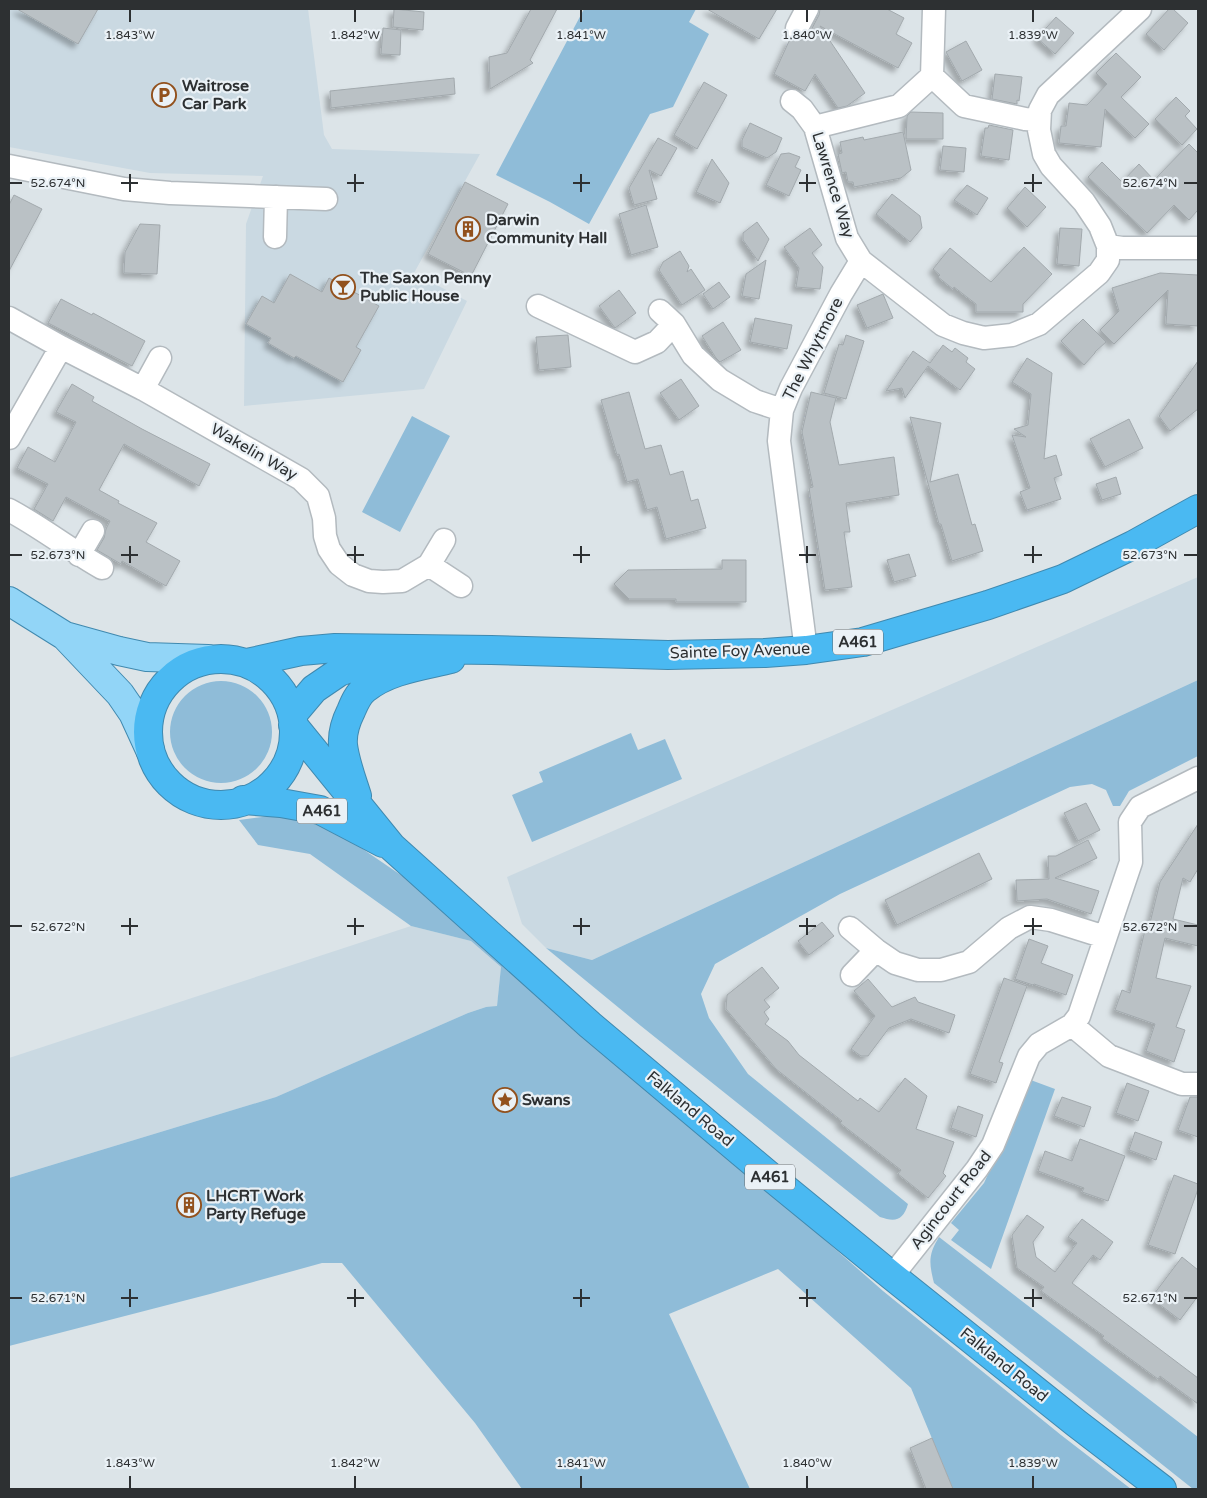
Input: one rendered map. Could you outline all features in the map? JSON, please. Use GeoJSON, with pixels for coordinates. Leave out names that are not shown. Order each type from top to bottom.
{"type":"FeatureCollection","features":[{"type":"Feature","properties":{"kind":"highway","name":"Sainte Foy Avenue"},"geometry":{"type":"LineString","coordinates":[[248,663],[301,650],[335,648],[668,655],[765,653],[806,650],[863,642],[988,605],[1063,579],[1133,545],[1198,509]]}},
{"type":"Feature","properties":{"kind":"highway","name":"Sainte Foy Avenue"},"geometry":{"type":"LineString","coordinates":[[293,720],[314,689],[339,672],[404,648]]}},
{"type":"Feature","properties":{"kind":"highway"},"geometry":{"type":"LineString","coordinates":[[362,810],[347,763],[343,743],[346,721],[355,702],[364,690],[384,677],[405,670],[491,650]]}},
{"type":"Feature","properties":{"kind":"highway","name":"A461"},"geometry":{"type":"LineString","coordinates":[[208,660],[237,660],[248,663],[268,676],[283,693],[293,720],[292,747],[290,756],[282,771],[259,794],[237,803],[222,805],[202,802],[188,797],[169,784],[153,760],[150,750],[148,730],[150,715],[161,689],[178,672],[208,660]]}},
{"type":"Feature","properties":{"kind":"highway","name":"Falkland Road"},"geometry":{"type":"LineString","coordinates":[[293,720],[392,847],[600,1033],[892,1276],[1162,1489]]}},
{"type":"Feature","properties":{"kind":"highway","name":"Falkland Road"},"geometry":{"type":"LineString","coordinates":[[243,800],[281,802],[320,810],[392,847]]}},
{"type":"Feature","properties":{"kind":"main road","name":"A461"},"geometry":{"type":"LineString","coordinates":[[9,601],[65,636],[120,694],[133,713],[150,750]]}},
{"type":"Feature","properties":{"kind":"main road","name":"A461"},"geometry":{"type":"LineString","coordinates":[[65,636],[147,656],[208,660]]}},
{"type":"Feature","properties":{"kind":"street"},"geometry":{"type":"LineString","coordinates":[[815,126],[900,106],[932,76],[934,9]]}},
{"type":"Feature","properties":{"kind":"street"},"geometry":{"type":"LineString","coordinates":[[1140,9],[1048,95],[1040,110],[1039,130],[1041,143],[1051,166],[1084,202],[1100,226],[1108,246],[1122,248],[1198,248]]}},
{"type":"Feature","properties":{"kind":"street"},"geometry":{"type":"LineString","coordinates":[[932,76],[964,106],[1025,119],[1039,120]]}},
{"type":"Feature","properties":{"kind":"street","name":"Lawrence Way"},"geometry":{"type":"LineString","coordinates":[[792,101],[802,109],[815,126],[847,238],[861,262],[943,325],[963,333],[984,338],[1012,335],[1039,324],[1099,273],[1108,260],[1108,246]]}},
{"type":"Feature","properties":{"kind":"street"},"geometry":{"type":"LineString","coordinates":[[9,166],[124,189],[170,194],[326,199]]}},
{"type":"Feature","properties":{"kind":"street"},"geometry":{"type":"LineString","coordinates":[[275,236],[276,197]]}},
{"type":"Feature","properties":{"kind":"street","name":"The Whytmore"},"geometry":{"type":"LineString","coordinates":[[806,650],[779,441],[782,410],[791,388],[841,294],[861,262]]}},
{"type":"Feature","properties":{"kind":"street"},"geometry":{"type":"LineString","coordinates":[[538,306],[635,352],[657,342],[667,318],[693,355],[720,380],[755,401],[782,410]]}},
{"type":"Feature","properties":{"kind":"street","name":"Wakelin Way"},"geometry":{"type":"LineString","coordinates":[[9,318],[143,389],[301,479],[318,496],[329,549],[339,564],[352,576],[369,581],[402,581],[429,565],[444,540]]}},
{"type":"Feature","properties":{"kind":"street"},"geometry":{"type":"LineString","coordinates":[[9,438],[61,347]]}},
{"type":"Feature","properties":{"kind":"street"},"geometry":{"type":"LineString","coordinates":[[143,389],[160,358]]}},
{"type":"Feature","properties":{"kind":"street"},"geometry":{"type":"LineString","coordinates":[[9,510],[102,568]]}},
{"type":"Feature","properties":{"kind":"street"},"geometry":{"type":"LineString","coordinates":[[79,555],[92,531]]}},
{"type":"Feature","properties":{"kind":"street"},"geometry":{"type":"LineString","coordinates":[[429,565],[461,586]]}},
{"type":"Feature","properties":{"kind":"street"},"geometry":{"type":"LineString","coordinates":[[1198,778],[1140,807],[1130,822],[1130,862],[1080,1016],[1072,1025],[1109,1056],[1182,1084],[1198,1084]]}},
{"type":"Feature","properties":{"kind":"street"},"geometry":{"type":"LineString","coordinates":[[850,928],[895,964],[918,970],[941,970],[969,962],[1010,928],[1030,917],[1051,920],[1105,938]]}},
{"type":"Feature","properties":{"kind":"street"},"geometry":{"type":"LineString","coordinates":[[852,975],[876,950]]}},
{"type":"Feature","properties":{"kind":"street","name":"Agincourt Road"},"geometry":{"type":"LineString","coordinates":[[892,1276],[977,1169],[993,1145],[1029,1056],[1039,1044],[1072,1025]]}},
{"type":"Feature","properties":{"kind":"shaded area"},"geometry":{"type":"Polygon","coordinates":[[[9,9],[308,9],[324,135],[332,149],[480,154],[414,273],[467,301],[424,389],[244,406],[246,224],[263,176],[150,173],[9,147],[9,9]]]}},
{"type":"Feature","properties":{"kind":"shaded area"},"geometry":{"type":"Polygon","coordinates":[[[584,9],[696,9],[689,22],[709,34],[673,107],[650,114],[589,224],[496,175],[584,9]]]}},
{"type":"Feature","properties":{"kind":"shaded area"},"geometry":{"type":"Polygon","coordinates":[[[412,416],[450,436],[400,532],[362,512],[412,416]]]}},
{"type":"Feature","properties":{"kind":"shaded area"},"geometry":{"type":"Polygon","coordinates":[[[1198,577],[1198,680],[592,960],[546,948],[522,924],[507,877],[1198,577]]]}},
{"type":"Feature","properties":{"kind":"shaded area"},"geometry":{"type":"Polygon","coordinates":[[[1198,680],[1198,756],[1129,791],[1120,806],[1113,806],[1106,790],[1092,784],[1070,787],[840,894],[715,964],[701,994],[709,1018],[748,1074],[908,1204],[904,1214],[898,1219],[880,1217],[546,948],[592,960],[1198,680]]]}},
{"type":"Feature","properties":{"kind":"shaded area"},"geometry":{"type":"Polygon","coordinates":[[[221,681],[240,685],[257,696],[268,713],[272,732],[268,751],[257,768],[240,779],[221,783],[202,779],[185,768],[174,751],[170,732],[174,713],[185,696],[202,685],[221,681]]]}},
{"type":"Feature","properties":{"kind":"shaded area"},"geometry":{"type":"Polygon","coordinates":[[[631,733],[638,750],[665,739],[682,779],[532,842],[512,795],[543,782],[539,772],[631,733]]]}},
{"type":"Feature","properties":{"kind":"shaded area"},"geometry":{"type":"Polygon","coordinates":[[[270,816],[302,816],[329,826],[414,884],[883,1291],[1131,1489],[953,1489],[911,1388],[778,1269],[669,1314],[750,1489],[522,1489],[475,1423],[342,1263],[322,1263],[9,1346],[9,1178],[276,1097],[468,1013],[486,1007],[497,1006],[501,967],[471,941],[411,926],[310,854],[258,845],[239,820],[270,816]]]}},
{"type":"Feature","properties":{"kind":"shaded area"},"geometry":{"type":"Polygon","coordinates":[[[411,926],[471,941],[501,967],[497,1007],[486,1007],[468,1013],[276,1097],[9,1178],[9,1058],[411,926]]]}},
{"type":"Feature","properties":{"kind":"shaded area"},"geometry":{"type":"Polygon","coordinates":[[[1028,1079],[1055,1089],[991,1269],[951,1240],[959,1230],[951,1223],[984,1183],[1028,1079]]]}},
{"type":"Feature","properties":{"kind":"shaded area"},"geometry":{"type":"Polygon","coordinates":[[[939,1237],[1198,1437],[1198,1489],[1193,1489],[934,1283],[930,1259],[939,1237]]]}},
{"type":"Feature","properties":{"kind":"building"},"geometry":{"type":"Polygon","coordinates":[[[17,9],[98,9],[78,44],[17,9]]]}},
{"type":"Feature","properties":{"kind":"building"},"geometry":{"type":"Polygon","coordinates":[[[394,9],[424,12],[423,30],[393,27],[394,9]]]}},
{"type":"Feature","properties":{"kind":"building"},"geometry":{"type":"Polygon","coordinates":[[[531,9],[557,9],[530,60],[533,63],[490,89],[489,57],[507,53],[531,9]]]}},
{"type":"Feature","properties":{"kind":"building"},"geometry":{"type":"Polygon","coordinates":[[[707,9],[777,9],[759,39],[707,9]]]}},
{"type":"Feature","properties":{"kind":"building"},"geometry":{"type":"Polygon","coordinates":[[[820,9],[887,9],[904,18],[896,34],[912,43],[898,68],[820,26],[865,93],[847,106],[838,108],[815,74],[805,91],[774,74],[790,39],[797,41],[804,39],[809,34],[819,15],[820,9]]]}},
{"type":"Feature","properties":{"kind":"building"},"geometry":{"type":"Polygon","coordinates":[[[1169,9],[1173,9],[1188,23],[1164,50],[1146,34],[1169,9]]]}},
{"type":"Feature","properties":{"kind":"building"},"geometry":{"type":"Polygon","coordinates":[[[1056,17],[1074,33],[1055,54],[1037,38],[1056,17]]]}},
{"type":"Feature","properties":{"kind":"building"},"geometry":{"type":"Polygon","coordinates":[[[383,28],[401,30],[400,55],[381,54],[383,28]]]}},
{"type":"Feature","properties":{"kind":"building"},"geometry":{"type":"Polygon","coordinates":[[[966,41],[982,70],[962,81],[946,52],[966,41]]]}},
{"type":"Feature","properties":{"kind":"building"},"geometry":{"type":"Polygon","coordinates":[[[1116,53],[1141,77],[1121,97],[1149,124],[1135,138],[1105,109],[1101,147],[1059,143],[1061,126],[1066,126],[1069,103],[1087,105],[1107,84],[1096,73],[1116,53]]]}},
{"type":"Feature","properties":{"kind":"building"},"geometry":{"type":"Polygon","coordinates":[[[995,74],[1022,77],[1017,104],[992,99],[995,74]]]}},
{"type":"Feature","properties":{"kind":"building"},"geometry":{"type":"Polygon","coordinates":[[[454,78],[455,94],[331,108],[330,91],[454,78]]]}},
{"type":"Feature","properties":{"kind":"building"},"geometry":{"type":"Polygon","coordinates":[[[704,82],[727,95],[697,149],[674,135],[704,82]]]}},
{"type":"Feature","properties":{"kind":"building"},"geometry":{"type":"Polygon","coordinates":[[[1176,97],[1190,111],[1185,116],[1197,129],[1182,145],[1155,119],[1176,97]]]}},
{"type":"Feature","properties":{"kind":"building"},"geometry":{"type":"Polygon","coordinates":[[[911,112],[943,113],[943,139],[906,139],[907,116],[911,112]]]}},
{"type":"Feature","properties":{"kind":"building"},"geometry":{"type":"Polygon","coordinates":[[[750,123],[782,138],[776,152],[767,158],[742,147],[742,140],[750,123]]]}},
{"type":"Feature","properties":{"kind":"building"},"geometry":{"type":"Polygon","coordinates":[[[989,125],[1013,130],[1009,160],[981,156],[985,128],[988,128],[989,125]]]}},
{"type":"Feature","properties":{"kind":"building"},"geometry":{"type":"Polygon","coordinates":[[[903,132],[911,170],[901,178],[854,187],[853,182],[848,182],[846,172],[842,173],[838,154],[842,153],[840,142],[863,137],[864,140],[903,132]]]}},
{"type":"Feature","properties":{"kind":"building"},"geometry":{"type":"Polygon","coordinates":[[[658,138],[677,148],[661,176],[649,170],[657,199],[634,205],[629,188],[658,138]]]}},
{"type":"Feature","properties":{"kind":"building"},"geometry":{"type":"Polygon","coordinates":[[[1189,144],[1198,153],[1198,210],[1189,220],[1174,205],[1147,233],[1088,177],[1102,162],[1122,182],[1139,164],[1154,180],[1189,144]]]}},
{"type":"Feature","properties":{"kind":"building"},"geometry":{"type":"Polygon","coordinates":[[[943,146],[966,148],[964,172],[940,170],[943,146]]]}},
{"type":"Feature","properties":{"kind":"building"},"geometry":{"type":"Polygon","coordinates":[[[789,153],[800,157],[795,167],[801,170],[789,196],[766,185],[781,154],[789,153]]]}},
{"type":"Feature","properties":{"kind":"building"},"geometry":{"type":"Polygon","coordinates":[[[712,159],[729,183],[720,203],[696,192],[712,159]]]}},
{"type":"Feature","properties":{"kind":"building","name":"Darwin Community Hall"},"geometry":{"type":"Polygon","coordinates":[[[465,182],[508,204],[471,276],[428,254],[465,182]]]}},
{"type":"Feature","properties":{"kind":"building"},"geometry":{"type":"Polygon","coordinates":[[[967,185],[988,198],[977,215],[954,200],[967,185]]]}},
{"type":"Feature","properties":{"kind":"building"},"geometry":{"type":"Polygon","coordinates":[[[1025,187],[1046,207],[1027,227],[1007,208],[1025,187]]]}},
{"type":"Feature","properties":{"kind":"building"},"geometry":{"type":"Polygon","coordinates":[[[892,194],[920,216],[922,228],[910,242],[876,214],[892,194]]]}},
{"type":"Feature","properties":{"kind":"building"},"geometry":{"type":"Polygon","coordinates":[[[14,195],[42,209],[9,271],[9,205],[14,195]]]}},
{"type":"Feature","properties":{"kind":"building"},"geometry":{"type":"Polygon","coordinates":[[[646,205],[658,247],[631,255],[619,214],[646,205]]]}},
{"type":"Feature","properties":{"kind":"building"},"geometry":{"type":"Polygon","coordinates":[[[757,222],[769,239],[758,261],[743,240],[743,233],[757,222]]]}},
{"type":"Feature","properties":{"kind":"building"},"geometry":{"type":"Polygon","coordinates":[[[140,224],[160,225],[157,274],[124,273],[125,252],[140,224]]]}},
{"type":"Feature","properties":{"kind":"building"},"geometry":{"type":"Polygon","coordinates":[[[810,228],[822,245],[812,253],[823,267],[820,289],[796,287],[799,268],[784,247],[810,228]]]}},
{"type":"Feature","properties":{"kind":"building"},"geometry":{"type":"Polygon","coordinates":[[[1060,228],[1082,229],[1079,266],[1057,264],[1060,228]]]}},
{"type":"Feature","properties":{"kind":"building"},"geometry":{"type":"Polygon","coordinates":[[[1024,247],[1052,274],[1023,304],[1023,312],[976,312],[976,304],[938,277],[940,275],[933,269],[950,248],[991,282],[1024,247]]]}},
{"type":"Feature","properties":{"kind":"building"},"geometry":{"type":"Polygon","coordinates":[[[680,251],[689,266],[687,272],[691,269],[705,290],[682,305],[659,270],[663,262],[680,251]]]}},
{"type":"Feature","properties":{"kind":"building"},"geometry":{"type":"Polygon","coordinates":[[[766,260],[759,299],[742,296],[746,274],[766,260]]]}},
{"type":"Feature","properties":{"kind":"building"},"geometry":{"type":"Polygon","coordinates":[[[1160,273],[1198,275],[1198,326],[1166,324],[1168,290],[1114,344],[1100,330],[1119,311],[1112,288],[1160,273]]]}},
{"type":"Feature","properties":{"kind":"building"},"geometry":{"type":"Polygon","coordinates":[[[290,274],[322,292],[329,278],[379,306],[356,347],[361,350],[343,382],[268,343],[271,338],[246,324],[262,296],[274,303],[290,274]]]}},
{"type":"Feature","properties":{"kind":"building"},"geometry":{"type":"Polygon","coordinates":[[[719,282],[730,297],[713,309],[703,294],[719,282]]]}},
{"type":"Feature","properties":{"kind":"building"},"geometry":{"type":"Polygon","coordinates":[[[619,290],[636,313],[615,328],[599,306],[619,290]]]}},
{"type":"Feature","properties":{"kind":"building"},"geometry":{"type":"Polygon","coordinates":[[[883,294],[893,318],[867,328],[857,305],[883,294]]]}},
{"type":"Feature","properties":{"kind":"building"},"geometry":{"type":"Polygon","coordinates":[[[61,299],[92,315],[93,313],[145,341],[132,366],[48,323],[61,299]]]}},
{"type":"Feature","properties":{"kind":"building"},"geometry":{"type":"Polygon","coordinates":[[[755,318],[792,325],[787,349],[750,342],[755,318]]]}},
{"type":"Feature","properties":{"kind":"building"},"geometry":{"type":"Polygon","coordinates":[[[1083,319],[1106,342],[1084,365],[1061,341],[1083,319]]]}},
{"type":"Feature","properties":{"kind":"building"},"geometry":{"type":"Polygon","coordinates":[[[723,322],[741,350],[720,362],[702,336],[723,322]]]}},
{"type":"Feature","properties":{"kind":"building"},"geometry":{"type":"Polygon","coordinates":[[[568,335],[571,367],[539,370],[536,337],[568,335]]]}},
{"type":"Feature","properties":{"kind":"building"},"geometry":{"type":"Polygon","coordinates":[[[846,335],[864,341],[846,399],[824,393],[839,344],[843,345],[846,335]]]}},
{"type":"Feature","properties":{"kind":"building"},"geometry":{"type":"Polygon","coordinates":[[[943,345],[952,352],[955,348],[968,358],[966,362],[975,369],[960,390],[928,366],[905,398],[902,388],[886,391],[913,351],[930,363],[943,345]]]}},
{"type":"Feature","properties":{"kind":"building"},"geometry":{"type":"Polygon","coordinates":[[[1027,358],[1052,373],[1044,459],[1056,455],[1062,475],[1054,478],[1061,499],[1027,510],[1020,492],[1030,488],[1012,435],[1026,437],[1014,429],[1028,425],[1031,394],[1012,382],[1027,358]]]}},
{"type":"Feature","properties":{"kind":"building"},"geometry":{"type":"Polygon","coordinates":[[[1198,361],[1198,409],[1170,431],[1159,416],[1198,361]]]}},
{"type":"Feature","properties":{"kind":"building"},"geometry":{"type":"Polygon","coordinates":[[[681,379],[699,406],[679,420],[660,393],[681,379]]]}},
{"type":"Feature","properties":{"kind":"building"},"geometry":{"type":"Polygon","coordinates":[[[72,384],[94,397],[92,401],[210,464],[199,486],[124,444],[99,490],[119,501],[118,503],[157,523],[146,542],[180,561],[166,586],[122,561],[121,564],[97,550],[110,521],[66,497],[53,521],[34,509],[48,484],[17,468],[28,447],[55,462],[76,422],[56,412],[72,384]]]}},
{"type":"Feature","properties":{"kind":"building"},"geometry":{"type":"Polygon","coordinates":[[[629,392],[645,449],[661,445],[670,475],[683,471],[691,501],[698,499],[706,528],[666,539],[657,507],[647,510],[638,479],[627,482],[601,400],[629,392]]]}},
{"type":"Feature","properties":{"kind":"building"},"geometry":{"type":"Polygon","coordinates":[[[811,392],[836,398],[830,422],[839,465],[894,457],[899,495],[846,503],[850,532],[844,532],[852,587],[825,590],[809,488],[813,487],[802,432],[811,392]]]}},
{"type":"Feature","properties":{"kind":"building"},"geometry":{"type":"Polygon","coordinates":[[[910,417],[941,423],[930,482],[958,474],[972,525],[975,524],[983,551],[952,561],[941,524],[939,524],[910,417]]]}},
{"type":"Feature","properties":{"kind":"building"},"geometry":{"type":"Polygon","coordinates":[[[1129,419],[1143,448],[1105,467],[1090,439],[1129,419]]]}},
{"type":"Feature","properties":{"kind":"building"},"geometry":{"type":"Polygon","coordinates":[[[1116,477],[1121,494],[1102,500],[1096,484],[1116,477]]]}},
{"type":"Feature","properties":{"kind":"building"},"geometry":{"type":"Polygon","coordinates":[[[909,554],[916,576],[894,582],[887,560],[909,554]]]}},
{"type":"Feature","properties":{"kind":"building"},"geometry":{"type":"Polygon","coordinates":[[[722,560],[746,560],[746,602],[676,602],[676,599],[629,599],[614,584],[628,570],[722,569],[722,560]]]}},
{"type":"Feature","properties":{"kind":"building"},"geometry":{"type":"Polygon","coordinates":[[[1086,803],[1100,830],[1078,841],[1064,813],[1086,803]]]}},
{"type":"Feature","properties":{"kind":"building"},"geometry":{"type":"Polygon","coordinates":[[[1198,824],[1198,869],[1190,882],[1183,878],[1173,919],[1198,925],[1198,946],[1165,938],[1156,978],[1191,986],[1176,1027],[1185,1030],[1174,1062],[1146,1051],[1155,1024],[1115,1010],[1122,990],[1130,993],[1145,930],[1148,931],[1160,882],[1198,824]]]}},
{"type":"Feature","properties":{"kind":"building"},"geometry":{"type":"Polygon","coordinates":[[[1088,840],[1097,858],[1055,878],[1099,891],[1091,914],[1047,899],[1017,901],[1016,880],[1049,879],[1048,856],[1056,856],[1088,840]]]}},
{"type":"Feature","properties":{"kind":"building"},"geometry":{"type":"Polygon","coordinates":[[[979,853],[992,879],[897,925],[885,900],[979,853]]]}},
{"type":"Feature","properties":{"kind":"building"},"geometry":{"type":"Polygon","coordinates":[[[822,922],[834,936],[809,955],[798,941],[822,922]]]}},
{"type":"Feature","properties":{"kind":"building"},"geometry":{"type":"Polygon","coordinates":[[[1029,939],[1048,946],[1041,963],[1073,975],[1066,995],[1015,979],[1029,939]]]}},
{"type":"Feature","properties":{"kind":"building"},"geometry":{"type":"Polygon","coordinates":[[[762,967],[779,988],[764,1000],[770,1007],[764,1012],[769,1019],[765,1024],[788,1041],[799,1055],[858,1101],[860,1098],[879,1112],[905,1078],[927,1096],[916,1129],[954,1142],[943,1173],[946,1176],[928,1198],[898,1174],[901,1170],[840,1123],[842,1121],[776,1069],[726,1009],[727,995],[762,967]]]}},
{"type":"Feature","properties":{"kind":"building"},"geometry":{"type":"Polygon","coordinates":[[[1004,978],[1027,986],[999,1062],[1003,1063],[996,1083],[970,1074],[1004,978]]]}},
{"type":"Feature","properties":{"kind":"building"},"geometry":{"type":"Polygon","coordinates":[[[868,979],[892,1007],[915,997],[918,1002],[955,1015],[949,1033],[911,1019],[889,1028],[868,1056],[861,1056],[851,1049],[875,1016],[854,991],[868,979]]]}},
{"type":"Feature","properties":{"kind":"building"},"geometry":{"type":"Polygon","coordinates":[[[1127,1083],[1149,1091],[1138,1121],[1116,1113],[1127,1083]]]}},
{"type":"Feature","properties":{"kind":"building"},"geometry":{"type":"Polygon","coordinates":[[[1062,1097],[1091,1107],[1084,1127],[1054,1116],[1062,1097]]]}},
{"type":"Feature","properties":{"kind":"building"},"geometry":{"type":"Polygon","coordinates":[[[1190,1097],[1198,1097],[1198,1137],[1178,1130],[1190,1097]]]}},
{"type":"Feature","properties":{"kind":"building"},"geometry":{"type":"Polygon","coordinates":[[[958,1106],[983,1115],[976,1137],[951,1128],[958,1106]]]}},
{"type":"Feature","properties":{"kind":"building"},"geometry":{"type":"Polygon","coordinates":[[[1135,1132],[1162,1142],[1156,1160],[1129,1150],[1135,1132]]]}},
{"type":"Feature","properties":{"kind":"building"},"geometry":{"type":"Polygon","coordinates":[[[1080,1139],[1125,1156],[1108,1201],[1082,1192],[1084,1188],[1038,1171],[1045,1151],[1072,1161],[1080,1139]]]}},
{"type":"Feature","properties":{"kind":"building"},"geometry":{"type":"Polygon","coordinates":[[[1174,1175],[1198,1184],[1198,1189],[1175,1254],[1148,1245],[1174,1175]]]}},
{"type":"Feature","properties":{"kind":"building"},"geometry":{"type":"Polygon","coordinates":[[[1027,1215],[1044,1227],[1033,1242],[1036,1257],[1055,1272],[1077,1243],[1068,1237],[1082,1219],[1113,1242],[1100,1260],[1093,1255],[1072,1283],[1198,1378],[1198,1404],[1160,1376],[1158,1379],[1102,1338],[1104,1336],[1041,1291],[1044,1287],[1017,1268],[1012,1235],[1027,1215]]]}},
{"type":"Feature","properties":{"kind":"building"},"geometry":{"type":"Polygon","coordinates":[[[1182,1257],[1198,1270],[1198,1296],[1180,1320],[1151,1298],[1182,1257]]]}},
{"type":"Feature","properties":{"kind":"building"},"geometry":{"type":"Polygon","coordinates":[[[932,1438],[953,1489],[926,1489],[910,1448],[932,1438]]]}},
{"type":"Feature","properties":{"kind":"place","name":"Waitrose Car Park"},"geometry":{"type":"Point","coordinates":[164,95]}},
{"type":"Feature","properties":{"kind":"place","name":"Darwin Community Hall"},"geometry":{"type":"Point","coordinates":[468,229]}},
{"type":"Feature","properties":{"kind":"place","name":"The Saxon Penny Public House"},"geometry":{"type":"Point","coordinates":[343,287]}},
{"type":"Feature","properties":{"kind":"place","name":"Swans"},"geometry":{"type":"Point","coordinates":[505,1100]}},
{"type":"Feature","properties":{"kind":"place","name":"LHCRT Work Party Refuge"},"geometry":{"type":"Point","coordinates":[189,1205]}}]}
